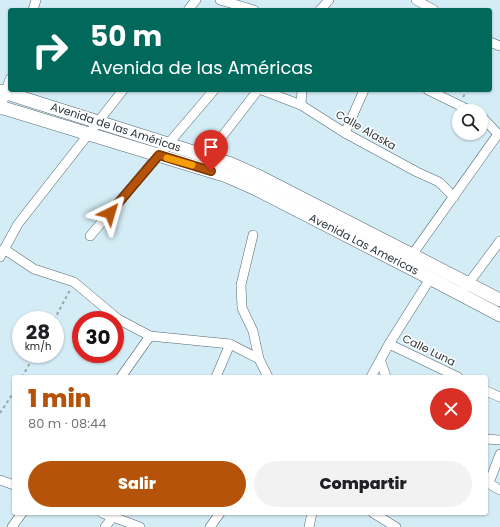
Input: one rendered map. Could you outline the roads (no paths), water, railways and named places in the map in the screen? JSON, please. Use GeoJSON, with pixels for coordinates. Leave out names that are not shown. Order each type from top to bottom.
{"type":"FeatureCollection","features":[{"type":"Feature","properties":{"kind":"street"},"geometry":{"type":"LineString","coordinates":[[190,8],[196,0]]}},
{"type":"Feature","properties":{"kind":"street"},"geometry":{"type":"LineString","coordinates":[[220,0],[247,8]]}},
{"type":"Feature","properties":{"kind":"street"},"geometry":{"type":"LineString","coordinates":[[322,8],[329,0]]}},
{"type":"Feature","properties":{"kind":"street"},"geometry":{"type":"LineString","coordinates":[[416,0],[429,8]]}},
{"type":"Feature","properties":{"kind":"street"},"geometry":{"type":"LineString","coordinates":[[0,108],[3,92],[8,83]]}},
{"type":"Feature","properties":{"kind":"street","name":"Avenida de las Américas"},"geometry":{"type":"LineString","coordinates":[[3,92],[207,156],[229,170]]}},
{"type":"Feature","properties":{"kind":"street"},"geometry":{"type":"LineString","coordinates":[[121,92],[18,224],[2,253],[34,270],[74,282],[118,319],[150,336],[230,344],[259,360]]}},
{"type":"Feature","properties":{"kind":"street"},"geometry":{"type":"LineString","coordinates":[[90,236],[159,155],[167,143],[212,92]]}},
{"type":"Feature","properties":{"kind":"street"},"geometry":{"type":"LineString","coordinates":[[207,156],[256,92]]}},
{"type":"Feature","properties":{"kind":"street","name":"Calle Alaska"},"geometry":{"type":"LineString","coordinates":[[267,92],[301,105],[345,133],[417,172],[439,182],[454,197]]}},
{"type":"Feature","properties":{"kind":"street"},"geometry":{"type":"LineString","coordinates":[[301,105],[302,92]]}},
{"type":"Feature","properties":{"kind":"street"},"geometry":{"type":"LineString","coordinates":[[345,133],[363,92]]}},
{"type":"Feature","properties":{"kind":"street"},"geometry":{"type":"LineString","coordinates":[[432,92],[457,104]]}},
{"type":"Feature","properties":{"kind":"street","name":"Avenida de las Américas"},"geometry":{"type":"LineString","coordinates":[[0,108],[159,155],[229,170]]}},
{"type":"Feature","properties":{"kind":"street"},"geometry":{"type":"LineString","coordinates":[[412,255],[499,134],[488,123]]}},
{"type":"Feature","properties":{"kind":"street","name":"Avenida Las Americas"},"geometry":{"type":"LineString","coordinates":[[229,170],[260,177],[412,255],[426,271],[465,289],[500,315]]}},
{"type":"Feature","properties":{"kind":"street","name":"Avenida Las Americas"},"geometry":{"type":"LineString","coordinates":[[229,170],[254,188],[426,271],[465,289],[500,300]]}},
{"type":"Feature","properties":{"kind":"street"},"geometry":{"type":"LineString","coordinates":[[252,235],[241,285],[242,308],[253,331],[259,360],[267,375]]}},
{"type":"Feature","properties":{"kind":"street"},"geometry":{"type":"LineString","coordinates":[[465,289],[500,241]]}},
{"type":"Feature","properties":{"kind":"street"},"geometry":{"type":"LineString","coordinates":[[372,375],[426,271]]}},
{"type":"Feature","properties":{"kind":"street"},"geometry":{"type":"LineString","coordinates":[[123,375],[150,336]]}},
{"type":"Feature","properties":{"kind":"street"},"geometry":{"type":"LineString","coordinates":[[217,375],[230,344]]}},
{"type":"Feature","properties":{"kind":"street","name":"Calle Luna"},"geometry":{"type":"LineString","coordinates":[[389,344],[454,375]]}},
{"type":"Feature","properties":{"kind":"street"},"geometry":{"type":"LineString","coordinates":[[380,362],[385,375]]}},
{"type":"Feature","properties":{"kind":"street"},"geometry":{"type":"LineString","coordinates":[[488,391],[500,397]]}},
{"type":"Feature","properties":{"kind":"street"},"geometry":{"type":"LineString","coordinates":[[488,439],[500,440]]}},
{"type":"Feature","properties":{"kind":"street"},"geometry":{"type":"LineString","coordinates":[[488,480],[500,454]]}},
{"type":"Feature","properties":{"kind":"street"},"geometry":{"type":"LineString","coordinates":[[0,480],[12,484]]}},
{"type":"Feature","properties":{"kind":"street"},"geometry":{"type":"LineString","coordinates":[[488,483],[500,490]]}},
{"type":"Feature","properties":{"kind":"street"},"geometry":{"type":"LineString","coordinates":[[12,527],[21,515]]}},
{"type":"Feature","properties":{"kind":"street"},"geometry":{"type":"LineString","coordinates":[[105,527],[114,515],[140,527]]}},
{"type":"Feature","properties":{"kind":"street"},"geometry":{"type":"LineString","coordinates":[[309,527],[312,515]]}},
{"type":"Feature","properties":{"kind":"street"},"geometry":{"type":"LineString","coordinates":[[376,515],[396,527]]}}]}
